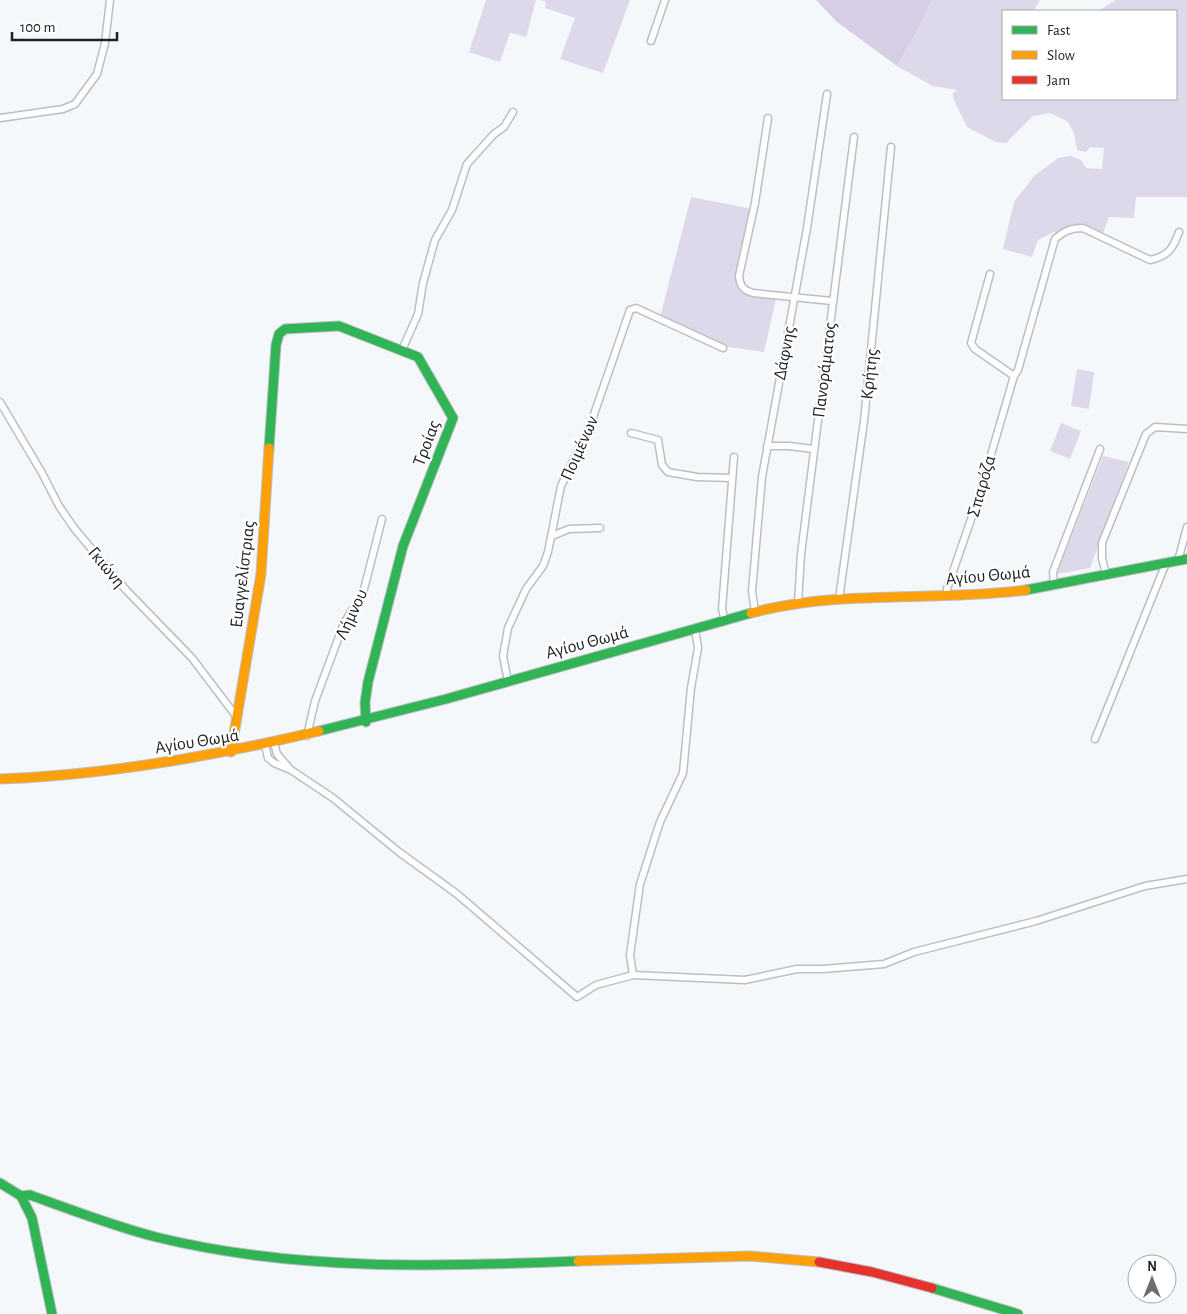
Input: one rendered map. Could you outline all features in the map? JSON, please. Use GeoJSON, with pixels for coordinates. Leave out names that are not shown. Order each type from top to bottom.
{"type":"FeatureCollection","features":[{"type":"Feature","properties":{"kind":"street"},"geometry":{"type":"LineString","coordinates":[[0,118],[63,109],[75,104],[97,74],[105,43],[110,0]]}},
{"type":"Feature","properties":{"kind":"street"},"geometry":{"type":"LineString","coordinates":[[651,41],[665,0]]}},
{"type":"Feature","properties":{"kind":"street","name":"Δάφνης"},"geometry":{"type":"LineString","coordinates":[[755,612],[752,591],[767,446],[795,297],[827,94]]}},
{"type":"Feature","properties":{"kind":"street"},"geometry":{"type":"LineString","coordinates":[[402,350],[418,314],[423,283],[434,240],[452,210],[467,164],[494,134],[504,127],[513,112]]}},
{"type":"Feature","properties":{"kind":"street"},"geometry":{"type":"LineString","coordinates":[[768,118],[755,203],[739,276],[740,284],[745,290],[753,293],[832,301]]}},
{"type":"Feature","properties":{"kind":"street","name":"Πανοράματος"},"geometry":{"type":"LineString","coordinates":[[798,603],[800,554],[854,137]]}},
{"type":"Feature","properties":{"kind":"street","name":"Κρήτης"},"geometry":{"type":"LineString","coordinates":[[839,600],[864,421],[891,147]]}},
{"type":"Feature","properties":{"kind":"street","name":"Σπαρόζα"},"geometry":{"type":"LineString","coordinates":[[947,596],[950,581],[978,499],[1014,376],[1018,370],[1055,239],[1061,233],[1073,228],[1083,228],[1150,260],[1169,253],[1174,248],[1179,232]]}},
{"type":"Feature","properties":{"kind":"street"},"geometry":{"type":"LineString","coordinates":[[990,274],[971,343],[975,350],[1014,376]]}},
{"type":"Feature","properties":{"kind":"street","name":"Ποιμένων"},"geometry":{"type":"LineString","coordinates":[[508,681],[503,656],[508,628],[526,589],[543,566],[552,536],[561,486],[591,423],[630,310],[636,308],[723,348]]}},
{"type":"Feature","properties":{"kind":"street","name":"Τροίας"},"geometry":{"type":"LineString","coordinates":[[272,398],[277,339],[280,332],[285,329],[339,326],[418,357],[453,418],[445,443],[408,530],[396,567],[373,663],[365,706],[366,722]]}},
{"type":"Feature","properties":{"kind":"street","name":"Ευαγγελίστριας"},"geometry":{"type":"LineString","coordinates":[[231,752],[261,574],[267,512],[272,398]]}},
{"type":"Feature","properties":{"kind":"street","name":"Γκιώνη"},"geometry":{"type":"LineString","coordinates":[[0,402],[59,506],[74,528],[126,590],[192,658],[236,716]]}},
{"type":"Feature","properties":{"kind":"street"},"geometry":{"type":"LineString","coordinates":[[1106,574],[1102,558],[1102,543],[1146,434],[1155,428],[1187,429]]}},
{"type":"Feature","properties":{"kind":"street"},"geometry":{"type":"LineString","coordinates":[[631,433],[658,440],[662,465],[668,472],[732,478]]}},
{"type":"Feature","properties":{"kind":"street"},"geometry":{"type":"LineString","coordinates":[[767,446],[813,449]]}},
{"type":"Feature","properties":{"kind":"street"},"geometry":{"type":"LineString","coordinates":[[1054,585],[1053,572],[1100,449]]}},
{"type":"Feature","properties":{"kind":"street"},"geometry":{"type":"LineString","coordinates":[[725,621],[722,609],[734,457]]}},
{"type":"Feature","properties":{"kind":"street","name":"Λήμνου"},"geometry":{"type":"LineString","coordinates":[[307,736],[315,701],[344,623],[363,592],[382,519]]}},
{"type":"Feature","properties":{"kind":"street"},"geometry":{"type":"LineString","coordinates":[[1183,560],[1187,527]]}},
{"type":"Feature","properties":{"kind":"street"},"geometry":{"type":"LineString","coordinates":[[552,536],[569,530],[600,528]]}},
{"type":"Feature","properties":{"kind":"street","name":"Αγίου Θωμά"},"geometry":{"type":"LineString","coordinates":[[0,779],[51,776],[144,766],[231,752],[307,736],[366,722],[755,612],[798,603],[989,594],[1054,585],[1183,560]]}},
{"type":"Feature","properties":{"kind":"street"},"geometry":{"type":"LineString","coordinates":[[1095,739],[1166,564]]}},
{"type":"Feature","properties":{"kind":"street"},"geometry":{"type":"LineString","coordinates":[[633,975],[630,955],[640,884],[660,822],[683,773],[691,688],[698,648],[695,629]]}},
{"type":"Feature","properties":{"kind":"street"},"geometry":{"type":"LineString","coordinates":[[269,744],[268,758],[274,763],[291,770],[333,798],[384,841],[457,894],[577,997],[596,986],[633,975],[745,980],[798,969],[884,964],[914,952],[1036,921],[1145,886],[1187,880]]}},
{"type":"Feature","properties":{"kind":"street"},"geometry":{"type":"LineString","coordinates":[[0,1183],[21,1196],[32,1218],[52,1314]]}},
{"type":"Feature","properties":{"kind":"street"},"geometry":{"type":"LineString","coordinates":[[21,1196],[30,1194],[112,1223],[171,1241],[237,1252],[333,1263],[398,1264],[548,1262],[679,1256],[782,1257],[920,1284],[1018,1314]]}},
{"type":"Feature","properties":{"kind":"shaded area"},"geometry":{"type":"Polygon","coordinates":[[[486,0],[536,0],[526,37],[510,33],[500,62],[469,52],[486,0]]]}},
{"type":"Feature","properties":{"kind":"shaded area"},"geometry":{"type":"Polygon","coordinates":[[[540,0],[630,0],[603,73],[560,59],[575,18],[545,8],[546,2],[540,0]]]}},
{"type":"Feature","properties":{"kind":"shaded area"},"geometry":{"type":"Polygon","coordinates":[[[816,0],[932,0],[897,66],[837,22],[816,0]]]}},
{"type":"Feature","properties":{"kind":"shaded area"},"geometry":{"type":"Polygon","coordinates":[[[932,0],[1040,0],[1035,10],[1002,10],[1002,100],[1177,100],[1177,10],[1100,10],[1116,0],[1187,0],[1187,197],[1136,197],[1134,218],[1109,217],[1102,235],[1069,228],[1056,231],[1038,240],[1032,257],[1003,249],[1014,202],[1034,176],[1058,158],[1071,156],[1081,160],[1086,168],[1102,169],[1104,148],[1090,147],[1086,152],[1077,150],[1074,133],[1067,121],[1050,113],[1033,116],[1006,143],[996,142],[967,127],[953,98],[953,93],[957,90],[933,86],[897,66],[932,0]]]}},
{"type":"Feature","properties":{"kind":"shaded area"},"geometry":{"type":"Polygon","coordinates":[[[691,197],[752,209],[737,278],[738,288],[744,294],[776,299],[764,352],[721,346],[660,317],[691,197]]]}},
{"type":"Feature","properties":{"kind":"shaded area"},"geometry":{"type":"Polygon","coordinates":[[[1077,369],[1094,372],[1089,409],[1071,406],[1077,369]]]}},
{"type":"Feature","properties":{"kind":"shaded area"},"geometry":{"type":"Polygon","coordinates":[[[1061,423],[1081,431],[1070,459],[1050,451],[1061,423]]]}},
{"type":"Feature","properties":{"kind":"shaded area"},"geometry":{"type":"Polygon","coordinates":[[[1103,456],[1129,462],[1090,568],[1057,574],[1103,456]]]}},
{"type":"Feature","properties":{"kind":"traffic: fast"},"geometry":{"type":"LineString","coordinates":[[269,448],[276,345],[279,334],[285,329],[339,326],[418,357],[453,418],[403,546],[368,682],[365,703],[366,722]]}},
{"type":"Feature","properties":{"kind":"traffic: fast"},"geometry":{"type":"LineString","coordinates":[[1026,590],[1187,559]]}},
{"type":"Feature","properties":{"kind":"traffic: fast"},"geometry":{"type":"LineString","coordinates":[[319,731],[446,699],[751,613]]}},
{"type":"Feature","properties":{"kind":"traffic: fast"},"geometry":{"type":"LineString","coordinates":[[0,1183],[21,1196],[32,1218],[52,1314]]}},
{"type":"Feature","properties":{"kind":"traffic: fast"},"geometry":{"type":"LineString","coordinates":[[21,1196],[30,1195],[140,1233],[208,1248],[260,1256],[313,1261],[419,1265],[578,1261]]}},
{"type":"Feature","properties":{"kind":"traffic: fast"},"geometry":{"type":"LineString","coordinates":[[932,1288],[1018,1314]]}},
{"type":"Feature","properties":{"kind":"traffic: slow"},"geometry":{"type":"LineString","coordinates":[[231,752],[261,574],[269,448]]}},
{"type":"Feature","properties":{"kind":"traffic: slow"},"geometry":{"type":"LineString","coordinates":[[751,613],[785,606],[853,598],[957,595],[1026,590]]}},
{"type":"Feature","properties":{"kind":"traffic: slow"},"geometry":{"type":"LineString","coordinates":[[0,779],[121,769],[161,763],[319,731]]}},
{"type":"Feature","properties":{"kind":"traffic: slow"},"geometry":{"type":"LineString","coordinates":[[578,1261],[750,1256],[819,1262]]}},
{"type":"Feature","properties":{"kind":"traffic: jam"},"geometry":{"type":"LineString","coordinates":[[819,1262],[872,1272],[932,1288]]}}]}
